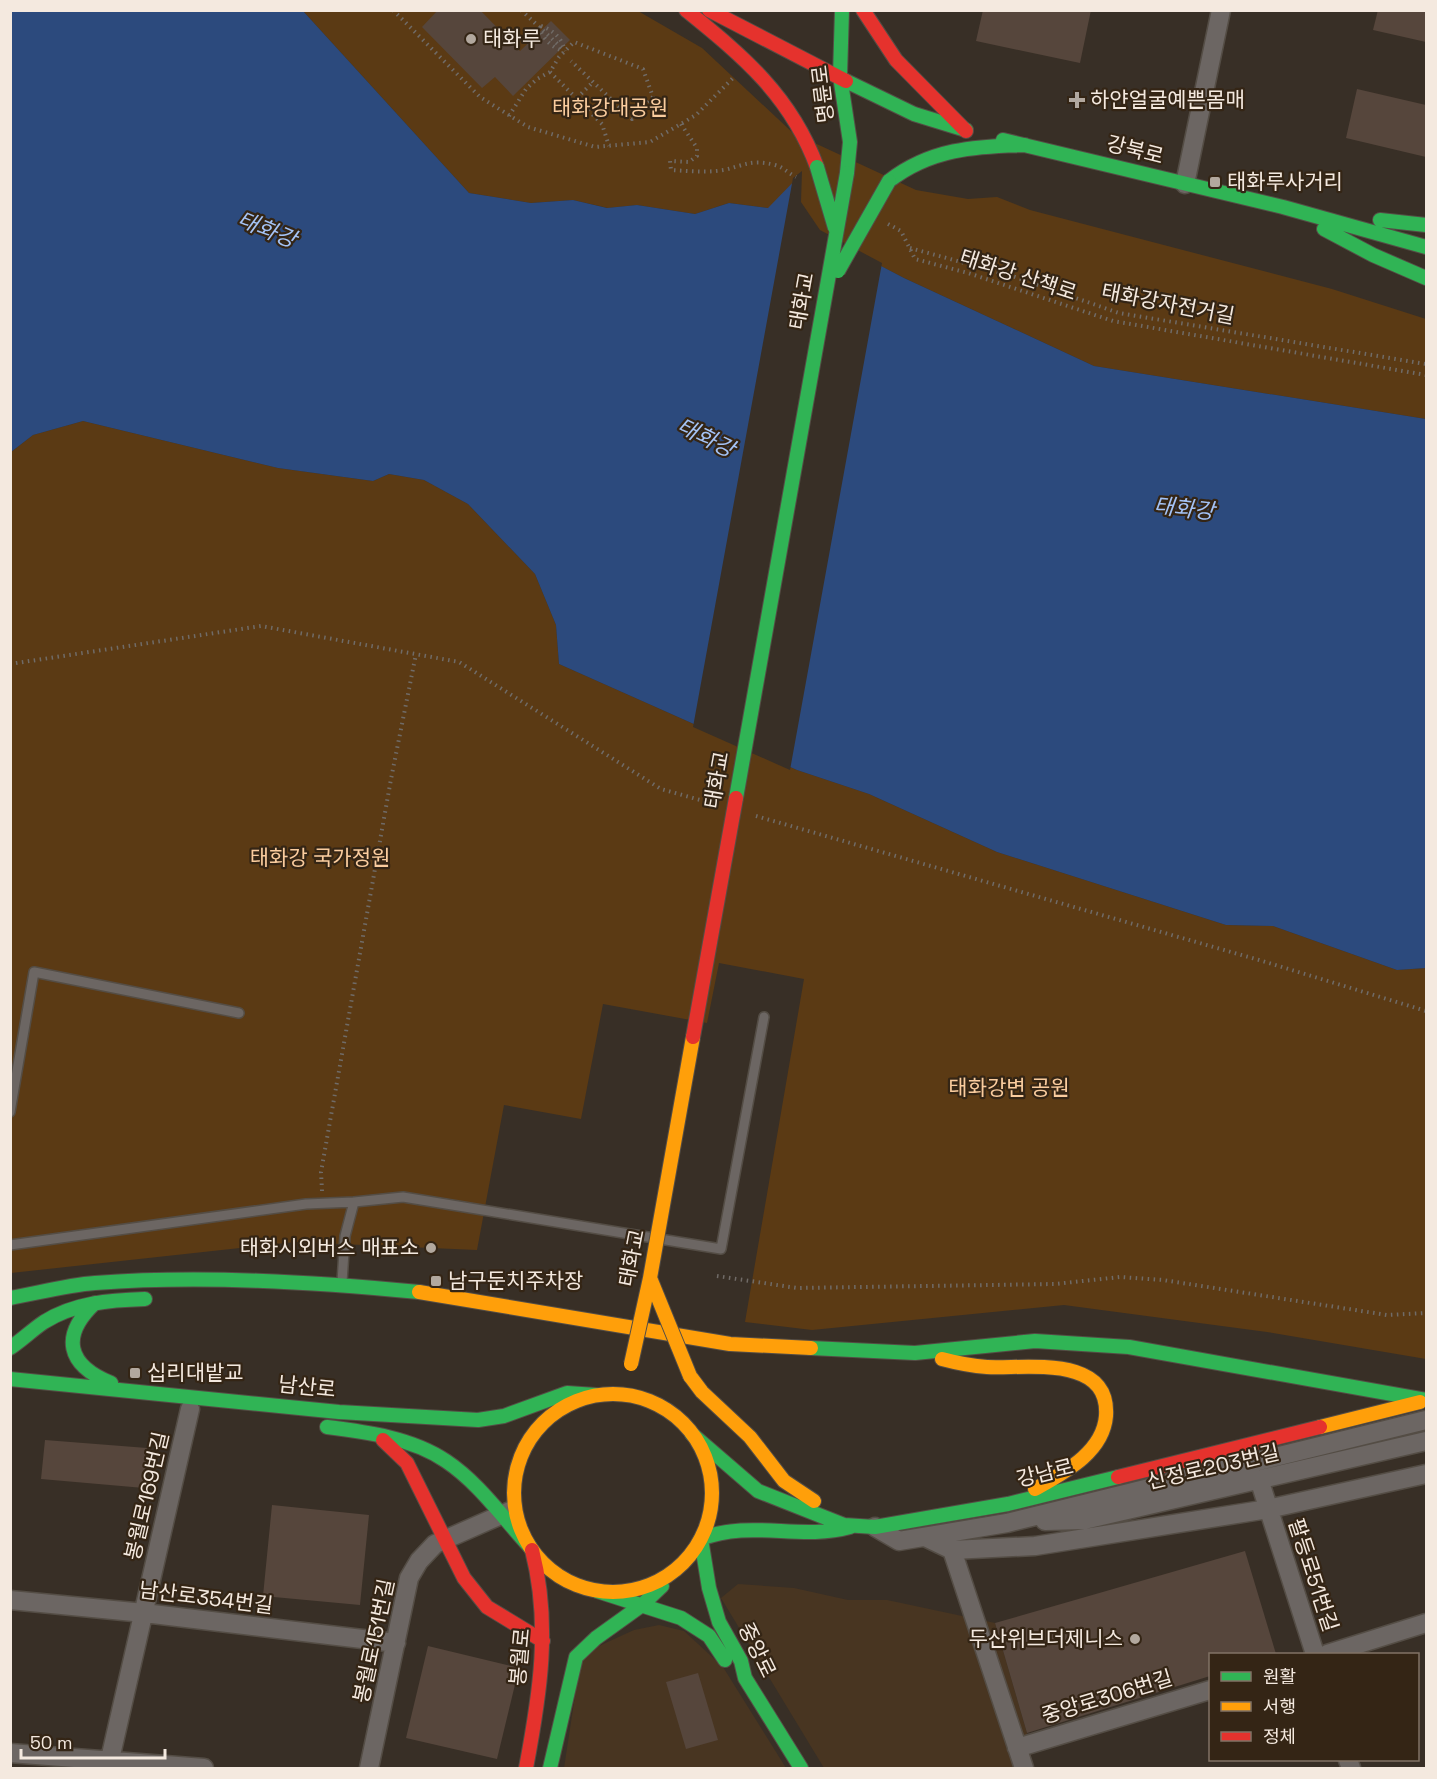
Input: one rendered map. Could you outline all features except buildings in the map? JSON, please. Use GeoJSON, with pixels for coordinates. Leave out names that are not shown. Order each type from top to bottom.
{"type":"FeatureCollection","features":[{"type":"Feature","properties":{"kind":"main road"},"geometry":{"type":"LineString","coordinates":[[686,10],[743,56],[806,135],[836,233]]}},
{"type":"Feature","properties":{"kind":"main road","name":"강북로"},"geometry":{"type":"LineString","coordinates":[[710,10],[914,114],[1025,145],[1283,207],[1426,247]]}},
{"type":"Feature","properties":{"kind":"main road","name":"명륜로"},"geometry":{"type":"LineString","coordinates":[[842,10],[840,76],[850,142],[847,173]]}},
{"type":"Feature","properties":{"kind":"main road"},"geometry":{"type":"LineString","coordinates":[[863,10],[893,56],[918,86],[966,130]]}},
{"type":"Feature","properties":{"kind":"main road"},"geometry":{"type":"LineString","coordinates":[[823,297],[873,205],[889,181],[908,164],[929,155],[970,147],[1025,145]]}},
{"type":"Feature","properties":{"kind":"main road","name":"태화교"},"geometry":{"type":"LineString","coordinates":[[629,1379],[650,1278],[823,297],[847,173]]}},
{"type":"Feature","properties":{"kind":"main road"},"geometry":{"type":"LineString","coordinates":[[1283,207],[1426,225]]}},
{"type":"Feature","properties":{"kind":"main road"},"geometry":{"type":"LineString","coordinates":[[1283,207],[1373,255],[1426,278]]}},
{"type":"Feature","properties":{"kind":"main road"},"geometry":{"type":"LineString","coordinates":[[650,1278],[690,1376],[702,1392],[750,1437],[784,1481],[856,1526]]}},
{"type":"Feature","properties":{"kind":"main road"},"geometry":{"type":"LineString","coordinates":[[206,1295],[240,1281]]}},
{"type":"Feature","properties":{"kind":"main road"},"geometry":{"type":"LineString","coordinates":[[10,1298],[94,1283],[240,1281],[341,1285],[441,1294],[730,1344],[915,1353],[1035,1341],[1130,1347],[1426,1400]]}},
{"type":"Feature","properties":{"kind":"main road"},"geometry":{"type":"LineString","coordinates":[[10,1348],[46,1320],[65,1311],[95,1303],[162,1299]]}},
{"type":"Feature","properties":{"kind":"main road"},"geometry":{"type":"LineString","coordinates":[[95,1303],[82,1313],[75,1325],[72,1338],[79,1365],[88,1375],[141,1392]]}},
{"type":"Feature","properties":{"kind":"main road"},"geometry":{"type":"LineString","coordinates":[[915,1353],[977,1366],[1065,1368],[1087,1375],[1101,1389],[1107,1407],[1104,1428],[1092,1447],[1063,1473],[1008,1504]]}},
{"type":"Feature","properties":{"kind":"main road","name":"남산로"},"geometry":{"type":"LineString","coordinates":[[10,1379],[339,1412],[478,1420],[504,1416],[567,1393],[596,1395]]}},
{"type":"Feature","properties":{"kind":"main road"},"geometry":{"type":"LineString","coordinates":[[550,1768],[576,1657],[588,1643],[656,1593],[697,1548],[711,1516],[713,1483],[704,1450],[685,1423],[629,1379],[596,1395],[575,1401],[553,1414],[534,1432],[521,1454],[507,1512],[531,1549],[559,1577],[584,1589],[615,1593],[646,1588],[672,1574]]}},
{"type":"Feature","properties":{"kind":"main road","name":"강남로"},"geometry":{"type":"LineString","coordinates":[[692,1434],[758,1491],[844,1525],[875,1527],[1008,1504],[1426,1400]]}},
{"type":"Feature","properties":{"kind":"main road","name":"남산로"},"geometry":{"type":"LineString","coordinates":[[106,1403],[190,1409],[281,1421]]}},
{"type":"Feature","properties":{"kind":"main road","name":"남산로"},"geometry":{"type":"LineString","coordinates":[[315,1425],[380,1437],[419,1448],[445,1461],[507,1512]]}},
{"type":"Feature","properties":{"kind":"main road"},"geometry":{"type":"LineString","coordinates":[[380,1437],[407,1463],[447,1539],[464,1578],[488,1608],[543,1641]]}},
{"type":"Feature","properties":{"kind":"main road"},"geometry":{"type":"LineString","coordinates":[[701,1539],[714,1533],[752,1528],[817,1534],[856,1526]]}},
{"type":"Feature","properties":{"kind":"main road","name":"중앙로"},"geometry":{"type":"LineString","coordinates":[[701,1539],[710,1594],[724,1633],[746,1668],[745,1678],[801,1768]]}},
{"type":"Feature","properties":{"kind":"main road","name":"봉월로"},"geometry":{"type":"LineString","coordinates":[[526,1768],[541,1674],[544,1605],[531,1549]]}},
{"type":"Feature","properties":{"kind":"main road"},"geometry":{"type":"LineString","coordinates":[[597,1591],[681,1618],[709,1636],[732,1672],[745,1678]]}},
{"type":"Feature","properties":{"kind":"street"},"geometry":{"type":"LineString","coordinates":[[1185,184],[1221,10]]}},
{"type":"Feature","properties":{"kind":"street","name":"봉월로169번길"},"geometry":{"type":"LineString","coordinates":[[109,1765],[190,1409]]}},
{"type":"Feature","properties":{"kind":"street"},"geometry":{"type":"LineString","coordinates":[[875,1527],[899,1541],[1007,1523],[1426,1420]]}},
{"type":"Feature","properties":{"kind":"street","name":"신정로203번길"},"geometry":{"type":"LineString","coordinates":[[1007,1523],[1084,1520],[1426,1441]]}},
{"type":"Feature","properties":{"kind":"street"},"geometry":{"type":"LineString","coordinates":[[927,1538],[952,1550],[1035,1546],[1268,1509],[1426,1474]]}},
{"type":"Feature","properties":{"kind":"street","name":"팔등로51번길"},"geometry":{"type":"LineString","coordinates":[[1258,1479],[1315,1653]]}},
{"type":"Feature","properties":{"kind":"street","name":"봉월로151번길"},"geometry":{"type":"LineString","coordinates":[[369,1768],[409,1578],[419,1561],[435,1544],[507,1512]]}},
{"type":"Feature","properties":{"kind":"street"},"geometry":{"type":"LineString","coordinates":[[952,1550],[1024,1768]]}},
{"type":"Feature","properties":{"kind":"street","name":"남산로354번길"},"geometry":{"type":"LineString","coordinates":[[10,1600],[144,1613],[396,1643]]}},
{"type":"Feature","properties":{"kind":"street"},"geometry":{"type":"LineString","coordinates":[[1330,1653],[1426,1623]]}},
{"type":"Feature","properties":{"kind":"street","name":"중앙로306번길"},"geometry":{"type":"LineString","coordinates":[[1017,1748],[1209,1690]]}},
{"type":"Feature","properties":{"kind":"street"},"geometry":{"type":"LineString","coordinates":[[10,1753],[109,1765],[204,1768]]}},
{"type":"Feature","properties":{"kind":"lane"},"geometry":{"type":"LineString","coordinates":[[10,1112],[34,972],[239,1013]]}},
{"type":"Feature","properties":{"kind":"lane"},"geometry":{"type":"LineString","coordinates":[[10,1245],[322,1204],[402,1197],[721,1249],[764,1017]]}},
{"type":"Feature","properties":{"kind":"lane"},"geometry":{"type":"LineString","coordinates":[[341,1285],[345,1236],[354,1202]]}},
{"type":"Feature","properties":{"kind":"path"},"geometry":{"type":"LineString","coordinates":[[393,10],[480,96],[509,116],[528,127],[595,147],[650,142],[696,115],[736,75]]}},
{"type":"Feature","properties":{"kind":"path"},"geometry":{"type":"LineString","coordinates":[[521,10],[565,51]]}},
{"type":"Feature","properties":{"kind":"path"},"geometry":{"type":"LineString","coordinates":[[509,116],[526,89],[537,79],[550,72],[574,42],[643,69],[653,97],[632,119],[571,61]]}},
{"type":"Feature","properties":{"kind":"path"},"geometry":{"type":"LineString","coordinates":[[550,72],[602,124],[609,146]]}},
{"type":"Feature","properties":{"kind":"path"},"geometry":{"type":"LineString","coordinates":[[577,98],[593,82]]}},
{"type":"Feature","properties":{"kind":"path"},"geometry":{"type":"LineString","coordinates":[[681,124],[697,148],[695,160],[670,161],[671,170],[707,172],[725,169],[744,162],[779,165],[792,175],[804,180]]}},
{"type":"Feature","properties":{"kind":"path","name":"태화강 산책로"},"geometry":{"type":"LineString","coordinates":[[901,231],[915,259],[968,273],[1113,321],[1426,375]]}},
{"type":"Feature","properties":{"kind":"path","name":"태화강자전거길"},"geometry":{"type":"LineString","coordinates":[[910,248],[1012,276],[1119,313],[1426,364]]}},
{"type":"Feature","properties":{"kind":"path"},"geometry":{"type":"LineString","coordinates":[[10,664],[261,626],[459,662],[661,789],[718,805]]}},
{"type":"Feature","properties":{"kind":"path"},"geometry":{"type":"LineString","coordinates":[[322,1204],[321,1172],[391,779],[416,654]]}},
{"type":"Feature","properties":{"kind":"path"},"geometry":{"type":"LineString","coordinates":[[753,815],[1259,960],[1426,1011]]}},
{"type":"Feature","properties":{"kind":"path"},"geometry":{"type":"LineString","coordinates":[[717,1276],[797,1288],[1055,1284],[1120,1277],[1163,1280],[1387,1315],[1426,1313]]}},
{"type":"Feature","properties":{"kind":"shaded area"},"geometry":{"type":"Polygon","coordinates":[[[738,1584],[794,1588],[848,1600],[887,1600],[995,1623],[1027,1733],[1033,1768],[824,1768],[721,1598],[738,1584]]]}},
{"type":"Feature","properties":{"kind":"shaded area"},"geometry":{"type":"Polygon","coordinates":[[[659,1625],[684,1631],[723,1667],[786,1768],[564,1768],[580,1663],[599,1646],[634,1630],[659,1625]]]}},
{"type":"Feature","properties":{"kind":"green space","name":"태화강대공원"},"geometry":{"type":"Polygon","coordinates":[[[303,11],[638,11],[702,48],[793,133],[916,190],[968,199],[997,197],[1030,210],[1332,289],[1426,319],[1426,419],[1094,366],[904,278],[768,208],[729,203],[695,214],[637,205],[608,208],[573,200],[531,203],[469,193],[303,11]]]}},
{"type":"Feature","properties":{"kind":"green space","name":"태화강 국가정원"},"geometry":{"type":"Polygon","coordinates":[[[83,421],[278,468],[373,481],[389,474],[424,480],[468,504],[535,574],[556,625],[559,664],[797,770],[869,794],[997,852],[1226,925],[1273,926],[1397,970],[1426,968],[1426,1359],[1267,1332],[1064,1305],[812,1330],[745,1322],[804,979],[719,963],[707,1023],[603,1004],[581,1119],[504,1105],[477,1250],[295,1242],[11,1273],[11,452],[33,435],[83,421]]]}},
{"type":"Feature","properties":{"kind":"water","name":"태화강"},"geometry":{"type":"Polygon","coordinates":[[[11,11],[303,11],[469,193],[531,203],[573,200],[607,208],[637,205],[695,214],[729,203],[768,208],[801,174],[798,203],[818,233],[904,278],[1094,366],[1426,419],[1426,968],[1397,970],[1273,926],[1226,925],[997,852],[869,794],[797,770],[559,664],[556,625],[535,574],[468,504],[424,480],[389,474],[373,481],[278,468],[83,421],[33,435],[11,452],[11,11]]]}},
{"type":"Feature","properties":{"kind":"pier"},"geometry":{"type":"Polygon","coordinates":[[[802,171],[801,202],[820,230],[882,263],[790,770],[693,727],[793,178],[802,171]]]}},
{"type":"Feature","properties":{"kind":"traffic: fast"},"geometry":{"type":"LineString","coordinates":[[842,10],[840,76],[850,142],[847,173]]}},
{"type":"Feature","properties":{"kind":"traffic: fast"},"geometry":{"type":"LineString","coordinates":[[846,81],[914,114],[966,130]]}},
{"type":"Feature","properties":{"kind":"traffic: fast"},"geometry":{"type":"LineString","coordinates":[[1003,140],[1283,207],[1426,247]]}},
{"type":"Feature","properties":{"kind":"traffic: fast"},"geometry":{"type":"LineString","coordinates":[[889,181],[921,162],[954,151],[1025,145]]}},
{"type":"Feature","properties":{"kind":"traffic: fast"},"geometry":{"type":"LineString","coordinates":[[817,167],[835,228]]}},
{"type":"Feature","properties":{"kind":"traffic: fast"},"geometry":{"type":"LineString","coordinates":[[736,798],[847,173]]}},
{"type":"Feature","properties":{"kind":"traffic: fast"},"geometry":{"type":"LineString","coordinates":[[838,271],[889,181]]}},
{"type":"Feature","properties":{"kind":"traffic: fast"},"geometry":{"type":"LineString","coordinates":[[1380,220],[1426,225]]}},
{"type":"Feature","properties":{"kind":"traffic: fast"},"geometry":{"type":"LineString","coordinates":[[1324,229],[1373,255],[1426,278]]}},
{"type":"Feature","properties":{"kind":"traffic: fast"},"geometry":{"type":"LineString","coordinates":[[10,1298],[84,1284],[176,1280],[339,1285],[419,1292]]}},
{"type":"Feature","properties":{"kind":"traffic: fast"},"geometry":{"type":"LineString","coordinates":[[10,1348],[44,1322],[68,1311],[106,1302],[145,1299]]}},
{"type":"Feature","properties":{"kind":"traffic: fast"},"geometry":{"type":"LineString","coordinates":[[95,1303],[77,1327],[73,1338],[73,1349],[85,1368],[111,1383]]}},
{"type":"Feature","properties":{"kind":"traffic: fast"},"geometry":{"type":"LineString","coordinates":[[811,1348],[915,1353],[1035,1341],[1129,1347],[1426,1400]]}},
{"type":"Feature","properties":{"kind":"traffic: fast"},"geometry":{"type":"LineString","coordinates":[[10,1379],[339,1412],[478,1420],[504,1416],[567,1393],[596,1395]]}},
{"type":"Feature","properties":{"kind":"traffic: fast"},"geometry":{"type":"LineString","coordinates":[[327,1427],[389,1437],[433,1453],[469,1480],[530,1547]]}},
{"type":"Feature","properties":{"kind":"traffic: fast"},"geometry":{"type":"LineString","coordinates":[[692,1434],[758,1491],[844,1525],[875,1527],[1008,1504],[1118,1477]]}},
{"type":"Feature","properties":{"kind":"traffic: fast"},"geometry":{"type":"LineString","coordinates":[[801,1768],[745,1678],[741,1661],[719,1622],[709,1588],[701,1539],[719,1533],[738,1531],[813,1532],[850,1527]]}},
{"type":"Feature","properties":{"kind":"traffic: fast"},"geometry":{"type":"LineString","coordinates":[[550,1768],[576,1657],[596,1638],[642,1605],[662,1586]]}},
{"type":"Feature","properties":{"kind":"traffic: fast"},"geometry":{"type":"LineString","coordinates":[[597,1591],[681,1618],[709,1636],[725,1660]]}},
{"type":"Feature","properties":{"kind":"traffic: slow"},"geometry":{"type":"LineString","coordinates":[[631,1364],[650,1278],[693,1037]]}},
{"type":"Feature","properties":{"kind":"traffic: slow"},"geometry":{"type":"LineString","coordinates":[[650,1278],[690,1376]]}},
{"type":"Feature","properties":{"kind":"traffic: slow"},"geometry":{"type":"LineString","coordinates":[[419,1292],[730,1344],[811,1348]]}},
{"type":"Feature","properties":{"kind":"traffic: slow"},"geometry":{"type":"LineString","coordinates":[[942,1359],[987,1367],[1063,1369],[1095,1382],[1104,1396],[1106,1416],[1098,1441],[1069,1469],[1035,1489]]}},
{"type":"Feature","properties":{"kind":"traffic: slow"},"geometry":{"type":"LineString","coordinates":[[690,1376],[702,1392],[750,1437],[784,1481],[814,1501]]}},
{"type":"Feature","properties":{"kind":"traffic: slow"},"geometry":{"type":"LineString","coordinates":[[603,1394],[623,1394],[660,1405],[690,1430],[705,1455],[711,1474],[712,1493],[711,1512],[701,1540],[676,1570],[660,1581],[642,1588],[623,1592],[603,1592],[566,1581],[536,1556],[525,1540],[518,1522],[514,1503],[514,1483],[525,1446],[550,1416],[566,1405],[584,1398],[603,1394]]}},
{"type":"Feature","properties":{"kind":"traffic: slow"},"geometry":{"type":"LineString","coordinates":[[1320,1427],[1420,1402]]}},
{"type":"Feature","properties":{"kind":"traffic: jam"},"geometry":{"type":"LineString","coordinates":[[686,10],[746,61],[779,98],[794,119],[817,167]]}},
{"type":"Feature","properties":{"kind":"traffic: jam"},"geometry":{"type":"LineString","coordinates":[[709,10],[846,81]]}},
{"type":"Feature","properties":{"kind":"traffic: jam"},"geometry":{"type":"LineString","coordinates":[[863,10],[896,60],[966,131]]}},
{"type":"Feature","properties":{"kind":"traffic: jam"},"geometry":{"type":"LineString","coordinates":[[693,1037],[736,798]]}},
{"type":"Feature","properties":{"kind":"traffic: jam"},"geometry":{"type":"LineString","coordinates":[[1118,1477],[1320,1427]]}},
{"type":"Feature","properties":{"kind":"traffic: jam"},"geometry":{"type":"LineString","coordinates":[[383,1440],[407,1463],[464,1578],[487,1607],[543,1641]]}},
{"type":"Feature","properties":{"kind":"traffic: jam"},"geometry":{"type":"LineString","coordinates":[[526,1768],[536,1713],[542,1632],[538,1578],[532,1550]]}},
{"type":"Feature","properties":{"kind":"place","name":"태화루"},"geometry":{"type":"Point","coordinates":[471,39]}},
{"type":"Feature","properties":{"kind":"place","name":"하얀얼굴예쁜몸매"},"geometry":{"type":"Point","coordinates":[1077,100]}},
{"type":"Feature","properties":{"kind":"place","name":"태화루사거리"},"geometry":{"type":"Point","coordinates":[1215,182]}},
{"type":"Feature","properties":{"kind":"place","name":"태화시외버스 매표소"},"geometry":{"type":"Point","coordinates":[431,1248]}},
{"type":"Feature","properties":{"kind":"place","name":"남구둔치주차장"},"geometry":{"type":"Point","coordinates":[436,1281]}},
{"type":"Feature","properties":{"kind":"place","name":"십리대밭교"},"geometry":{"type":"Point","coordinates":[135,1373]}},
{"type":"Feature","properties":{"kind":"place","name":"두산위브더제니스"},"geometry":{"type":"Point","coordinates":[1135,1639]}},
{"type":"Feature","properties":{"kind":"park label","name":"태화강변 공원"},"geometry":{"type":"Point","coordinates":[1009,1088]}}]}
